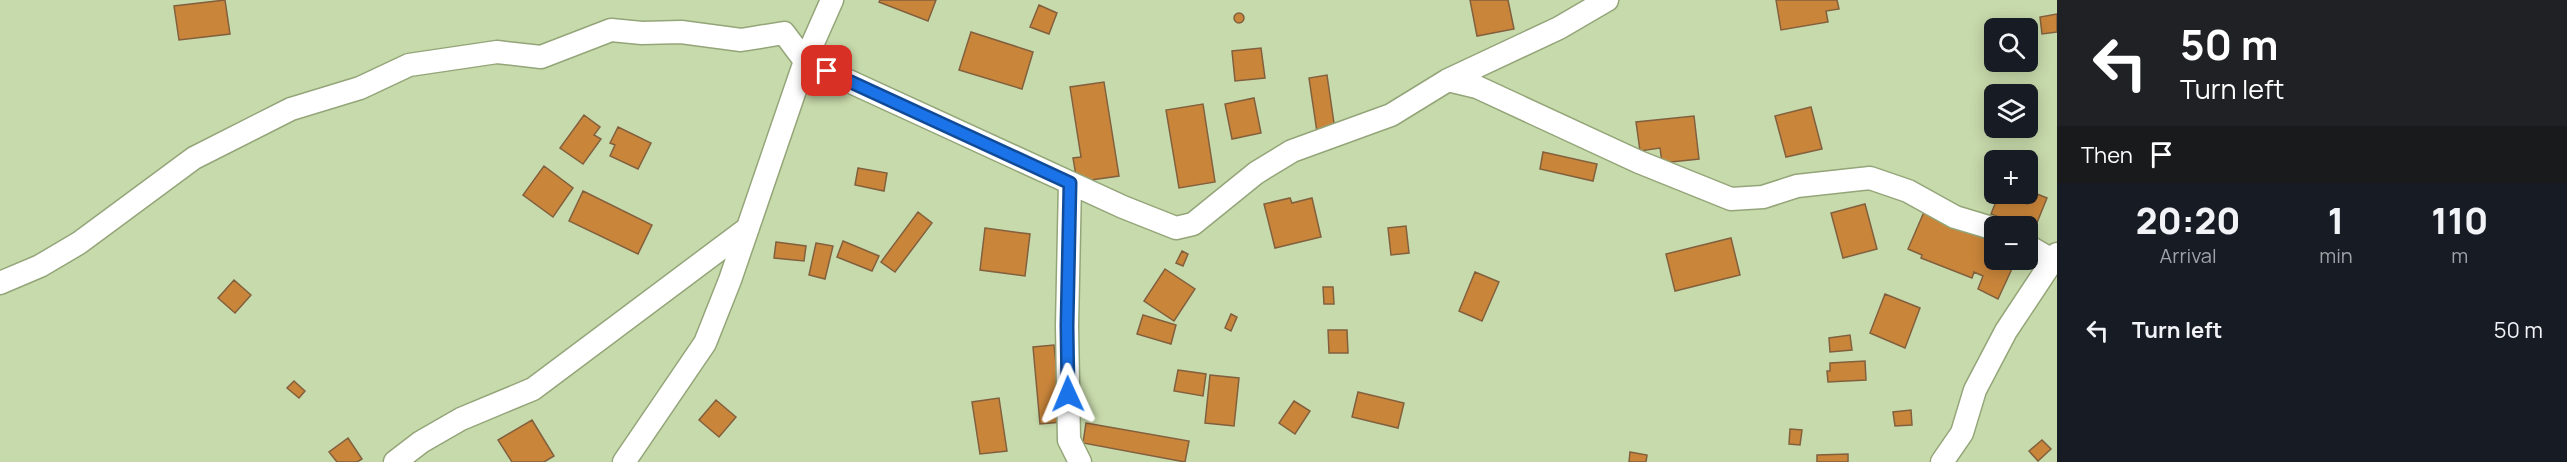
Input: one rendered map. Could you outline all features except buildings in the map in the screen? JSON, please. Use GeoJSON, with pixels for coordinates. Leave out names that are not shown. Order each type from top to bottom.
{"type":"FeatureCollection","features":[{"type":"Feature","properties":{"kind":"street"},"geometry":{"type":"LineString","coordinates":[[624,462],[705,342],[748,228],[806,61],[832,0]]}},
{"type":"Feature","properties":{"kind":"street"},"geometry":{"type":"LineString","coordinates":[[0,283],[40,266],[80,243],[194,158],[291,109],[360,88],[409,65],[498,52],[541,57],[611,30],[642,33],[681,32],[741,40],[784,33],[806,61],[1070,183],[1176,228],[1193,224],[1257,173],[1292,151],[1390,115],[1448,80],[1559,28],[1607,0]]}},
{"type":"Feature","properties":{"kind":"street"},"geometry":{"type":"LineString","coordinates":[[1448,80],[1477,87],[1639,162],[1731,199],[1763,197],[1797,186],[1870,178],[1908,191],[1955,217],[1984,226]]}},
{"type":"Feature","properties":{"kind":"street"},"geometry":{"type":"LineString","coordinates":[[1070,183],[1067,326],[1069,440],[1080,462]]}},
{"type":"Feature","properties":{"kind":"street"},"geometry":{"type":"LineString","coordinates":[[395,462],[421,442],[460,419],[532,389],[748,228]]}},
{"type":"Feature","properties":{"kind":"street"},"geometry":{"type":"LineString","coordinates":[[1942,462],[1962,433],[1975,390],[2006,331],[2056,259],[2038,251]]}},
{"type":"Feature","properties":{"kind":"route"},"geometry":{"type":"LineString","coordinates":[[827,71],[1070,183],[1068,190],[1070,244],[1067,326],[1068,394]]}}]}
